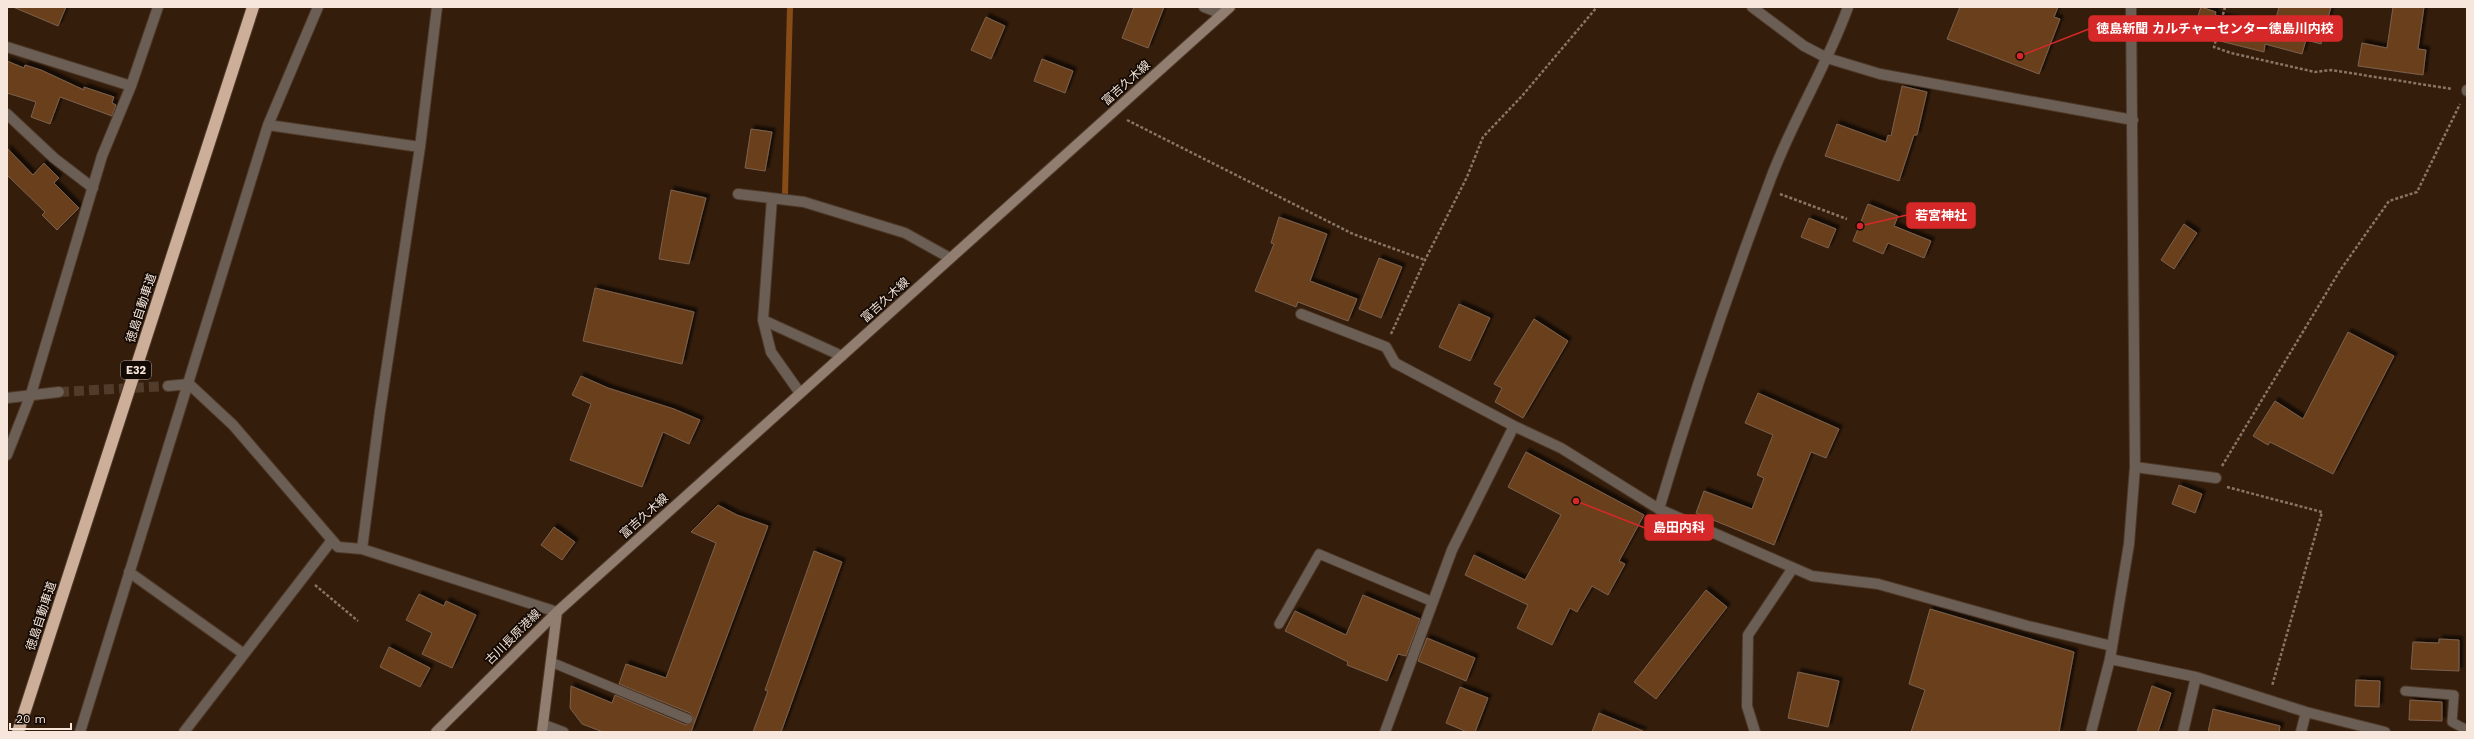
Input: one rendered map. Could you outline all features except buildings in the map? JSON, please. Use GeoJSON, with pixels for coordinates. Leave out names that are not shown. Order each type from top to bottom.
{"type":"FeatureCollection","features":[{"type":"Feature","properties":{"kind":"highway","name":"徳島自動車道"},"geometry":{"type":"LineString","coordinates":[[18,732],[253,7]]}},
{"type":"Feature","properties":{"kind":"main road","name":"富吉久木線"},"geometry":{"type":"LineString","coordinates":[[556,612],[1230,7]]}},
{"type":"Feature","properties":{"kind":"main road","name":"古川長原港線"},"geometry":{"type":"LineString","coordinates":[[543,728],[556,612]]}},
{"type":"Feature","properties":{"kind":"main road","name":"古川長原港線"},"geometry":{"type":"LineString","coordinates":[[436,732],[556,612]]}},
{"type":"Feature","properties":{"kind":"street"},"geometry":{"type":"LineString","coordinates":[[7,455],[31,394],[102,156],[131,86],[158,7]]}},
{"type":"Feature","properties":{"kind":"street"},"geometry":{"type":"LineString","coordinates":[[80,732],[268,125],[318,7]]}},
{"type":"Feature","properties":{"kind":"street"},"geometry":{"type":"LineString","coordinates":[[362,549],[380,411],[420,147],[437,7]]}},
{"type":"Feature","properties":{"kind":"street"},"geometry":{"type":"LineString","coordinates":[[1204,7],[1222,14]]}},
{"type":"Feature","properties":{"kind":"street"},"geometry":{"type":"LineString","coordinates":[[1752,7],[1804,46],[1827,58],[1880,74],[2133,120]]}},
{"type":"Feature","properties":{"kind":"street"},"geometry":{"type":"LineString","coordinates":[[1659,509],[1686,417],[1767,189],[1827,58],[1848,7]]}},
{"type":"Feature","properties":{"kind":"street"},"geometry":{"type":"LineString","coordinates":[[2091,732],[2110,659],[2129,544],[2135,468],[2131,7]]}},
{"type":"Feature","properties":{"kind":"street"},"geometry":{"type":"LineString","coordinates":[[7,47],[131,86]]}},
{"type":"Feature","properties":{"kind":"street"},"geometry":{"type":"LineString","coordinates":[[7,114],[54,158],[93,188]]}},
{"type":"Feature","properties":{"kind":"street"},"geometry":{"type":"LineString","coordinates":[[268,125],[420,147]]}},
{"type":"Feature","properties":{"kind":"street"},"geometry":{"type":"LineString","coordinates":[[738,194],[804,202],[905,233],[950,258]]}},
{"type":"Feature","properties":{"kind":"street"},"geometry":{"type":"LineString","coordinates":[[772,198],[763,320],[771,352],[800,393]]}},
{"type":"Feature","properties":{"kind":"street"},"geometry":{"type":"LineString","coordinates":[[1301,314],[1386,347],[1395,363],[1514,426],[1561,448],[1659,509],[1812,576],[1878,584],[2028,626],[2112,646]]}},
{"type":"Feature","properties":{"kind":"street"},"geometry":{"type":"LineString","coordinates":[[763,320],[842,356]]}},
{"type":"Feature","properties":{"kind":"street"},"geometry":{"type":"LineString","coordinates":[[168,386],[189,384],[233,425],[338,548],[362,549],[556,612]]}},
{"type":"Feature","properties":{"kind":"street"},"geometry":{"type":"LineString","coordinates":[[7,398],[31,394],[60,392]]}},
{"type":"Feature","properties":{"kind":"street"},"geometry":{"type":"LineString","coordinates":[[1385,732],[1452,550],[1514,426]]}},
{"type":"Feature","properties":{"kind":"street"},"geometry":{"type":"LineString","coordinates":[[2135,468],[2216,478]]}},
{"type":"Feature","properties":{"kind":"street"},"geometry":{"type":"LineString","coordinates":[[184,732],[332,540]]}},
{"type":"Feature","properties":{"kind":"street"},"geometry":{"type":"LineString","coordinates":[[1755,732],[1747,706],[1748,635],[1793,568]]}},
{"type":"Feature","properties":{"kind":"street"},"geometry":{"type":"LineString","coordinates":[[129,572],[244,654]]}},
{"type":"Feature","properties":{"kind":"street"},"geometry":{"type":"LineString","coordinates":[[2110,659],[2196,677],[2306,712],[2385,732]]}},
{"type":"Feature","properties":{"kind":"street"},"geometry":{"type":"LineString","coordinates":[[2184,732],[2196,677]]}},
{"type":"Feature","properties":{"kind":"street"},"geometry":{"type":"LineString","coordinates":[[2301,732],[2306,712]]}},
{"type":"Feature","properties":{"kind":"lane"},"geometry":{"type":"LineString","coordinates":[[1279,624],[1319,554],[1433,602]]}},
{"type":"Feature","properties":{"kind":"lane"},"geometry":{"type":"LineString","coordinates":[[551,662],[688,719]]}},
{"type":"Feature","properties":{"kind":"lane"},"geometry":{"type":"LineString","coordinates":[[2405,691],[2454,695],[2452,722],[2467,730]]}},
{"type":"Feature","properties":{"kind":"lane"},"geometry":{"type":"LineString","coordinates":[[543,728],[564,732]]}},
{"type":"Feature","properties":{"kind":"path"},"geometry":{"type":"LineString","coordinates":[[1386,347],[1425,260],[1467,177],[1482,137],[1522,96],[1597,7]]}},
{"type":"Feature","properties":{"kind":"path"},"geometry":{"type":"LineString","coordinates":[[2225,7],[2214,47],[2230,53],[2315,72],[2331,70],[2467,91],[2417,192],[2389,201],[2384,207],[2335,278],[2216,478],[2222,486],[2322,512],[2268,700]]}},
{"type":"Feature","properties":{"kind":"path"},"geometry":{"type":"LineString","coordinates":[[1113,112],[1353,234],[1425,260]]}},
{"type":"Feature","properties":{"kind":"path"},"geometry":{"type":"LineString","coordinates":[[1767,189],[1847,219]]}},
{"type":"Feature","properties":{"kind":"path"},"geometry":{"type":"LineString","coordinates":[[304,576],[358,621]]}},
{"type":"Feature","properties":{"kind":"waterway"},"geometry":{"type":"LineString","coordinates":[[785,194],[790,7]]}},
{"type":"Feature","properties":{"kind":"tunnel"},"geometry":{"type":"LineString","coordinates":[[59,392],[168,386]]}},
{"type":"Feature","properties":{"kind":"place","name":"徳島新聞 カルチャーセンター徳島川内校"},"geometry":{"type":"Point","coordinates":[2020,56]}},
{"type":"Feature","properties":{"kind":"place","name":"若宮神社"},"geometry":{"type":"Point","coordinates":[1860,226]}},
{"type":"Feature","properties":{"kind":"place","name":"島田内科"},"geometry":{"type":"Point","coordinates":[1576,501]}}]}
